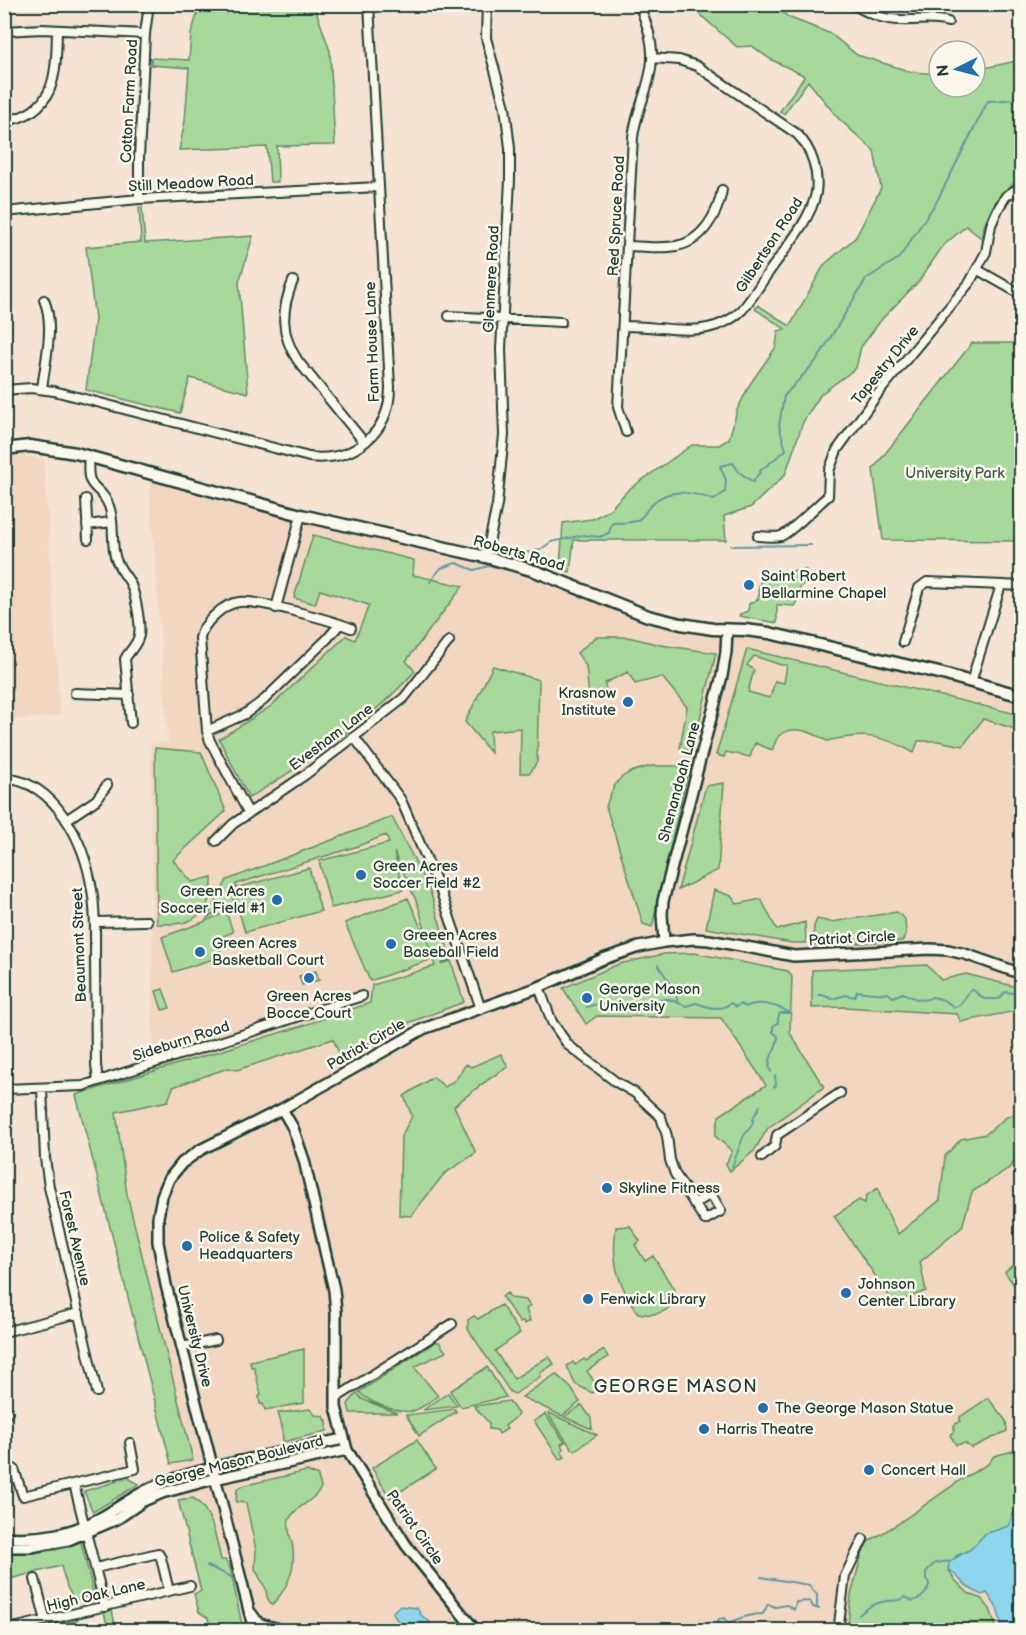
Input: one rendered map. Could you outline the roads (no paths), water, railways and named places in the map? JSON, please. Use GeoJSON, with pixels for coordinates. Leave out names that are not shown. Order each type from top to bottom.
{"type":"FeatureCollection","features":[{"type":"Feature","properties":{"kind":"main road","name":"Roberts Road"},"geometry":{"type":"LineString","coordinates":[[4,449],[41,447],[89,457],[301,515],[486,557],[548,575],[648,616],[681,624],[769,633],[1022,696]]}},
{"type":"Feature","properties":{"kind":"street","name":"Cotton Farm Road"},"geometry":{"type":"LineString","coordinates":[[139,199],[145,34],[149,4]]}},
{"type":"Feature","properties":{"kind":"street","name":"Farm House Lane"},"geometry":{"type":"LineString","coordinates":[[4,390],[42,389],[309,457],[327,458],[343,455],[374,435],[384,418],[390,393],[369,4]]}},
{"type":"Feature","properties":{"kind":"street","name":"Glenmere Road"},"geometry":{"type":"LineString","coordinates":[[486,557],[497,505],[504,435],[502,318],[510,180],[510,148],[505,106],[486,38],[487,4]]}},
{"type":"Feature","properties":{"kind":"street","name":"Red Spruce Road"},"geometry":{"type":"LineString","coordinates":[[626,432],[618,407],[634,127],[652,58],[649,30],[639,4]]}},
{"type":"Feature","properties":{"kind":"street"},"geometry":{"type":"LineString","coordinates":[[852,4],[871,14],[890,19],[929,18],[948,22]]}},
{"type":"Feature","properties":{"kind":"street"},"geometry":{"type":"LineString","coordinates":[[4,31],[23,29],[145,34]]}},
{"type":"Feature","properties":{"kind":"street"},"geometry":{"type":"LineString","coordinates":[[4,121],[27,115],[47,97],[54,78],[57,30]]}},
{"type":"Feature","properties":{"kind":"street","name":"Gilbertson Road"},"geometry":{"type":"LineString","coordinates":[[623,326],[698,330],[715,327],[732,318],[746,305],[804,221],[816,192],[814,163],[796,134],[697,66],[679,60],[652,58]]}},
{"type":"Feature","properties":{"kind":"street","name":"Still Meadow Road"},"geometry":{"type":"LineString","coordinates":[[4,212],[139,199],[379,186]]}},
{"type":"Feature","properties":{"kind":"street","name":"Tapestry Drive"},"geometry":{"type":"LineString","coordinates":[[758,536],[780,537],[787,534],[828,496],[829,471],[837,450],[877,395],[978,270],[987,252],[991,225],[998,209],[1006,196],[1022,186]]}},
{"type":"Feature","properties":{"kind":"street"},"geometry":{"type":"LineString","coordinates":[[627,246],[670,247],[690,241],[702,231],[716,212],[722,190]]}},
{"type":"Feature","properties":{"kind":"street"},"geometry":{"type":"LineString","coordinates":[[978,270],[1022,295]]}},
{"type":"Feature","properties":{"kind":"street"},"geometry":{"type":"LineString","coordinates":[[293,281],[286,298],[283,315],[290,348],[364,442]]}},
{"type":"Feature","properties":{"kind":"street"},"geometry":{"type":"LineString","coordinates":[[42,389],[50,322],[44,300]]}},
{"type":"Feature","properties":{"kind":"street"},"geometry":{"type":"LineString","coordinates":[[449,316],[561,322]]}},
{"type":"Feature","properties":{"kind":"street"},"geometry":{"type":"LineString","coordinates":[[89,457],[87,474],[89,483],[108,503],[115,559],[129,582],[135,599],[140,635],[125,659],[131,723]]}},
{"type":"Feature","properties":{"kind":"street"},"geometry":{"type":"LineString","coordinates":[[87,499],[88,539]]}},
{"type":"Feature","properties":{"kind":"street"},"geometry":{"type":"LineString","coordinates":[[276,608],[301,515]]}},
{"type":"Feature","properties":{"kind":"street"},"geometry":{"type":"LineString","coordinates":[[87,525],[112,522]]}},
{"type":"Feature","properties":{"kind":"street"},"geometry":{"type":"LineString","coordinates":[[903,642],[919,588],[927,582],[1022,586]]}},
{"type":"Feature","properties":{"kind":"street"},"geometry":{"type":"LineString","coordinates":[[971,682],[1002,585]]}},
{"type":"Feature","properties":{"kind":"street"},"geometry":{"type":"LineString","coordinates":[[248,812],[215,751],[207,731],[200,638],[205,625],[227,606],[239,602],[276,608],[351,628]]}},
{"type":"Feature","properties":{"kind":"street"},"geometry":{"type":"LineString","coordinates":[[207,731],[245,714],[264,699],[340,624]]}},
{"type":"Feature","properties":{"kind":"street","name":"Shenandoah Lane"},"geometry":{"type":"LineString","coordinates":[[664,942],[663,901],[722,676],[727,629]]}},
{"type":"Feature","properties":{"kind":"street","name":"Evesham Lane"},"geometry":{"type":"LineString","coordinates":[[216,841],[248,812],[305,774],[404,698],[449,641]]}},
{"type":"Feature","properties":{"kind":"street"},"geometry":{"type":"LineString","coordinates":[[75,693],[129,695]]}},
{"type":"Feature","properties":{"kind":"street"},"geometry":{"type":"LineString","coordinates":[[354,737],[401,800],[434,872],[480,1009]]}},
{"type":"Feature","properties":{"kind":"street","name":"Beaumont Street"},"geometry":{"type":"LineString","coordinates":[[4,778],[18,780],[37,789],[53,804],[66,820],[80,847],[87,868],[95,922],[98,1081]]}},
{"type":"Feature","properties":{"kind":"street"},"geometry":{"type":"LineString","coordinates":[[66,820],[96,800],[107,785]]}},
{"type":"Feature","properties":{"kind":"street"},"geometry":{"type":"LineString","coordinates":[[95,922],[147,921]]}},
{"type":"Feature","properties":{"kind":"street","name":"Patriot Circle"},"geometry":{"type":"LineString","coordinates":[[475,1630],[406,1545],[347,1450],[336,1398],[334,1290],[304,1160],[293,1128],[282,1109],[413,1034],[539,987],[603,959],[664,942],[709,940],[794,956],[948,950],[1022,974]]}},
{"type":"Feature","properties":{"kind":"street"},"geometry":{"type":"LineString","coordinates":[[539,987],[552,1022],[574,1051],[635,1093],[661,1117],[667,1136],[671,1164],[694,1204]]}},
{"type":"Feature","properties":{"kind":"street","name":"Sideburn Road"},"geometry":{"type":"LineString","coordinates":[[4,1089],[74,1087],[98,1081],[362,996]]}},
{"type":"Feature","properties":{"kind":"street","name":"Forest Avenue"},"geometry":{"type":"LineString","coordinates":[[42,1088],[45,1158],[49,1188],[97,1392]]}},
{"type":"Feature","properties":{"kind":"street"},"geometry":{"type":"LineString","coordinates":[[762,1157],[775,1146],[777,1135],[840,1093]]}},
{"type":"Feature","properties":{"kind":"street","name":"University Drive"},"geometry":{"type":"LineString","coordinates":[[254,1630],[166,1285],[158,1233],[158,1217],[162,1196],[169,1179],[182,1163],[200,1150],[282,1109]]}},
{"type":"Feature","properties":{"kind":"street"},"geometry":{"type":"LineString","coordinates":[[4,1332],[79,1313]]}},
{"type":"Feature","properties":{"kind":"street"},"geometry":{"type":"LineString","coordinates":[[336,1398],[452,1324]]}},
{"type":"Feature","properties":{"kind":"street"},"geometry":{"type":"LineString","coordinates":[[182,1347],[216,1340]]}},
{"type":"Feature","properties":{"kind":"street","name":"George Mason Boulevard"},"geometry":{"type":"LineString","coordinates":[[214,1474],[343,1438]]}},
{"type":"Feature","properties":{"kind":"street"},"geometry":{"type":"LineString","coordinates":[[14,1469],[23,1496],[135,1469],[129,1443]]}},
{"type":"Feature","properties":{"kind":"street","name":"George Mason Boulevard"},"geometry":{"type":"LineString","coordinates":[[4,1547],[51,1544],[87,1529],[154,1485],[347,1450]]}},
{"type":"Feature","properties":{"kind":"street"},"geometry":{"type":"LineString","coordinates":[[74,1484],[105,1607]]}},
{"type":"Feature","properties":{"kind":"street","name":"George Mason Boulevard"},"geometry":{"type":"LineString","coordinates":[[4,1537],[36,1537],[87,1529]]}},
{"type":"Feature","properties":{"kind":"street"},"geometry":{"type":"LineString","coordinates":[[841,1630],[839,1624],[845,1576],[863,1539]]}},
{"type":"Feature","properties":{"kind":"street"},"geometry":{"type":"LineString","coordinates":[[96,1568],[158,1553],[169,1591]]}},
{"type":"Feature","properties":{"kind":"street"},"geometry":{"type":"LineString","coordinates":[[35,1579],[46,1621]]}},
{"type":"Feature","properties":{"kind":"street","name":"High Oak Lane"},"geometry":{"type":"LineString","coordinates":[[9,1630],[190,1586]]}},
{"type":"Feature","properties":{"kind":"street"},"geometry":{"type":"LineString","coordinates":[[249,1612],[259,1624],[276,1628],[274,1630]]}},
{"type":"Feature","properties":{"kind":"street"},"geometry":{"type":"LineString","coordinates":[[4,1614],[9,1630]]}},
{"type":"Feature","properties":{"kind":"water"},"geometry":{"type":"Polygon","coordinates":[[[1021,1506],[1021,1630],[1003,1630],[997,1608],[987,1593],[982,1595],[972,1590],[948,1568],[950,1561],[971,1549],[985,1534],[1009,1526],[1013,1514],[1021,1506]]]}},
{"type":"Feature","properties":{"kind":"water"},"geometry":{"type":"Polygon","coordinates":[[[399,1606],[417,1608],[421,1615],[430,1622],[430,1627],[413,1627],[399,1622],[393,1612],[399,1606]]]}},
{"type":"Feature","properties":{"kind":"water"},"geometry":{"type":"Polygon","coordinates":[[[200,1623],[207,1630],[183,1630],[182,1627],[200,1623]]]}},
{"type":"Feature","properties":{"kind":"waterway"},"geometry":{"type":"LineString","coordinates":[[507,557],[540,550],[551,542],[584,535],[599,537],[609,533],[612,523],[639,520],[652,504],[666,495],[691,493],[714,500],[725,492],[726,480],[720,466],[733,463],[739,472],[753,482],[761,470],[786,450],[779,426],[784,396],[817,360],[866,279],[899,258],[937,201],[988,101],[1022,99]]}},
{"type":"Feature","properties":{"kind":"waterway"},"geometry":{"type":"LineString","coordinates":[[731,546],[811,545]]}},
{"type":"Feature","properties":{"kind":"waterway"},"geometry":{"type":"LineString","coordinates":[[430,582],[441,568],[456,563],[474,570],[489,566]]}},
{"type":"Feature","properties":{"kind":"waterway"},"geometry":{"type":"LineString","coordinates":[[658,965],[674,989],[678,1002]]}},
{"type":"Feature","properties":{"kind":"waterway"},"geometry":{"type":"LineString","coordinates":[[818,995],[832,999],[846,995],[855,997],[857,991],[888,993],[893,997],[903,993],[921,1000],[939,998],[954,1007],[960,1005],[970,990],[984,999],[999,999],[1005,992],[1022,994]]}},
{"type":"Feature","properties":{"kind":"waterway"},"geometry":{"type":"LineString","coordinates":[[587,1007],[605,1004],[639,1010],[656,1000],[669,999],[686,1006],[696,1003],[714,1008],[731,1003],[736,1007],[740,1004],[746,1007],[762,1004],[790,1013]]}},
{"type":"Feature","properties":{"kind":"waterway"},"geometry":{"type":"LineString","coordinates":[[771,1072],[770,1062],[778,1036],[773,1032],[773,1026],[778,1023],[780,1013],[789,1013]]}},
{"type":"Feature","properties":{"kind":"waterway"},"geometry":{"type":"LineString","coordinates":[[774,1087],[776,1085],[775,1076]]}},
{"type":"Feature","properties":{"kind":"waterway"},"geometry":{"type":"LineString","coordinates":[[732,1167],[743,1137],[752,1125],[760,1106]]}},
{"type":"Feature","properties":{"kind":"waterway"},"geometry":{"type":"LineString","coordinates":[[859,1615],[871,1606],[882,1602],[905,1597],[912,1601],[918,1599],[926,1593],[928,1587],[926,1572],[935,1563],[951,1561]]}},
{"type":"Feature","properties":{"kind":"waterway"},"geometry":{"type":"LineString","coordinates":[[207,1566],[232,1577]]}},
{"type":"Feature","properties":{"kind":"waterway"},"geometry":{"type":"LineString","coordinates":[[761,1577],[809,1585],[817,1595],[817,1608]]}},
{"type":"Feature","properties":{"kind":"waterway"},"geometry":{"type":"LineString","coordinates":[[716,1630],[719,1619],[724,1618],[728,1623],[763,1614],[768,1604],[775,1607],[787,1605],[794,1610],[796,1602],[810,1601],[813,1607],[819,1609]]}},
{"type":"Feature","properties":{"kind":"waterway"},"geometry":{"type":"LineString","coordinates":[[427,1624],[442,1628]]}},
{"type":"Feature","properties":{"kind":"waterway"},"geometry":{"type":"LineString","coordinates":[[702,1630],[706,1626],[709,1630]]}},
{"type":"Feature","properties":{"kind":"place","name":"Saint Robert Bellarmine Chapel"},"geometry":{"type":"Point","coordinates":[749,585]}},
{"type":"Feature","properties":{"kind":"place","name":"Krasnow Institute"},"geometry":{"type":"Point","coordinates":[628,702]}},
{"type":"Feature","properties":{"kind":"place","name":"Green Acres Soccer Field #2"},"geometry":{"type":"Point","coordinates":[361,875]}},
{"type":"Feature","properties":{"kind":"place","name":"Green Acres Soccer Field #1"},"geometry":{"type":"Point","coordinates":[277,900]}},
{"type":"Feature","properties":{"kind":"place","name":"Greeen Acres Baseball Field"},"geometry":{"type":"Point","coordinates":[391,944]}},
{"type":"Feature","properties":{"kind":"place","name":"Green Acres Basketball Court"},"geometry":{"type":"Point","coordinates":[200,952]}},
{"type":"Feature","properties":{"kind":"place","name":"Green Acres Bocce Court"},"geometry":{"type":"Point","coordinates":[309,978]}},
{"type":"Feature","properties":{"kind":"place","name":"George Mason University"},"geometry":{"type":"Point","coordinates":[587,998]}},
{"type":"Feature","properties":{"kind":"place","name":"Skyline Fitness"},"geometry":{"type":"Point","coordinates":[607,1188]}},
{"type":"Feature","properties":{"kind":"place","name":"Police & Safety Headquarters"},"geometry":{"type":"Point","coordinates":[187,1246]}},
{"type":"Feature","properties":{"kind":"place","name":"Johnson Center Library"},"geometry":{"type":"Point","coordinates":[846,1293]}},
{"type":"Feature","properties":{"kind":"place","name":"Fenwick Library"},"geometry":{"type":"Point","coordinates":[588,1299]}},
{"type":"Feature","properties":{"kind":"place","name":"The George Mason Statue"},"geometry":{"type":"Point","coordinates":[763,1408]}},
{"type":"Feature","properties":{"kind":"place","name":"Harris Theatre"},"geometry":{"type":"Point","coordinates":[704,1429]}},
{"type":"Feature","properties":{"kind":"place","name":"Concert Hall"},"geometry":{"type":"Point","coordinates":[869,1470]}},
{"type":"Feature","properties":{"kind":"district","name":"GEORGE MASON"},"geometry":{"type":"Point","coordinates":[676,1386]}},
{"type":"Feature","properties":{"kind":"park label","name":"University Park"},"geometry":{"type":"Point","coordinates":[955,473]}}]}
